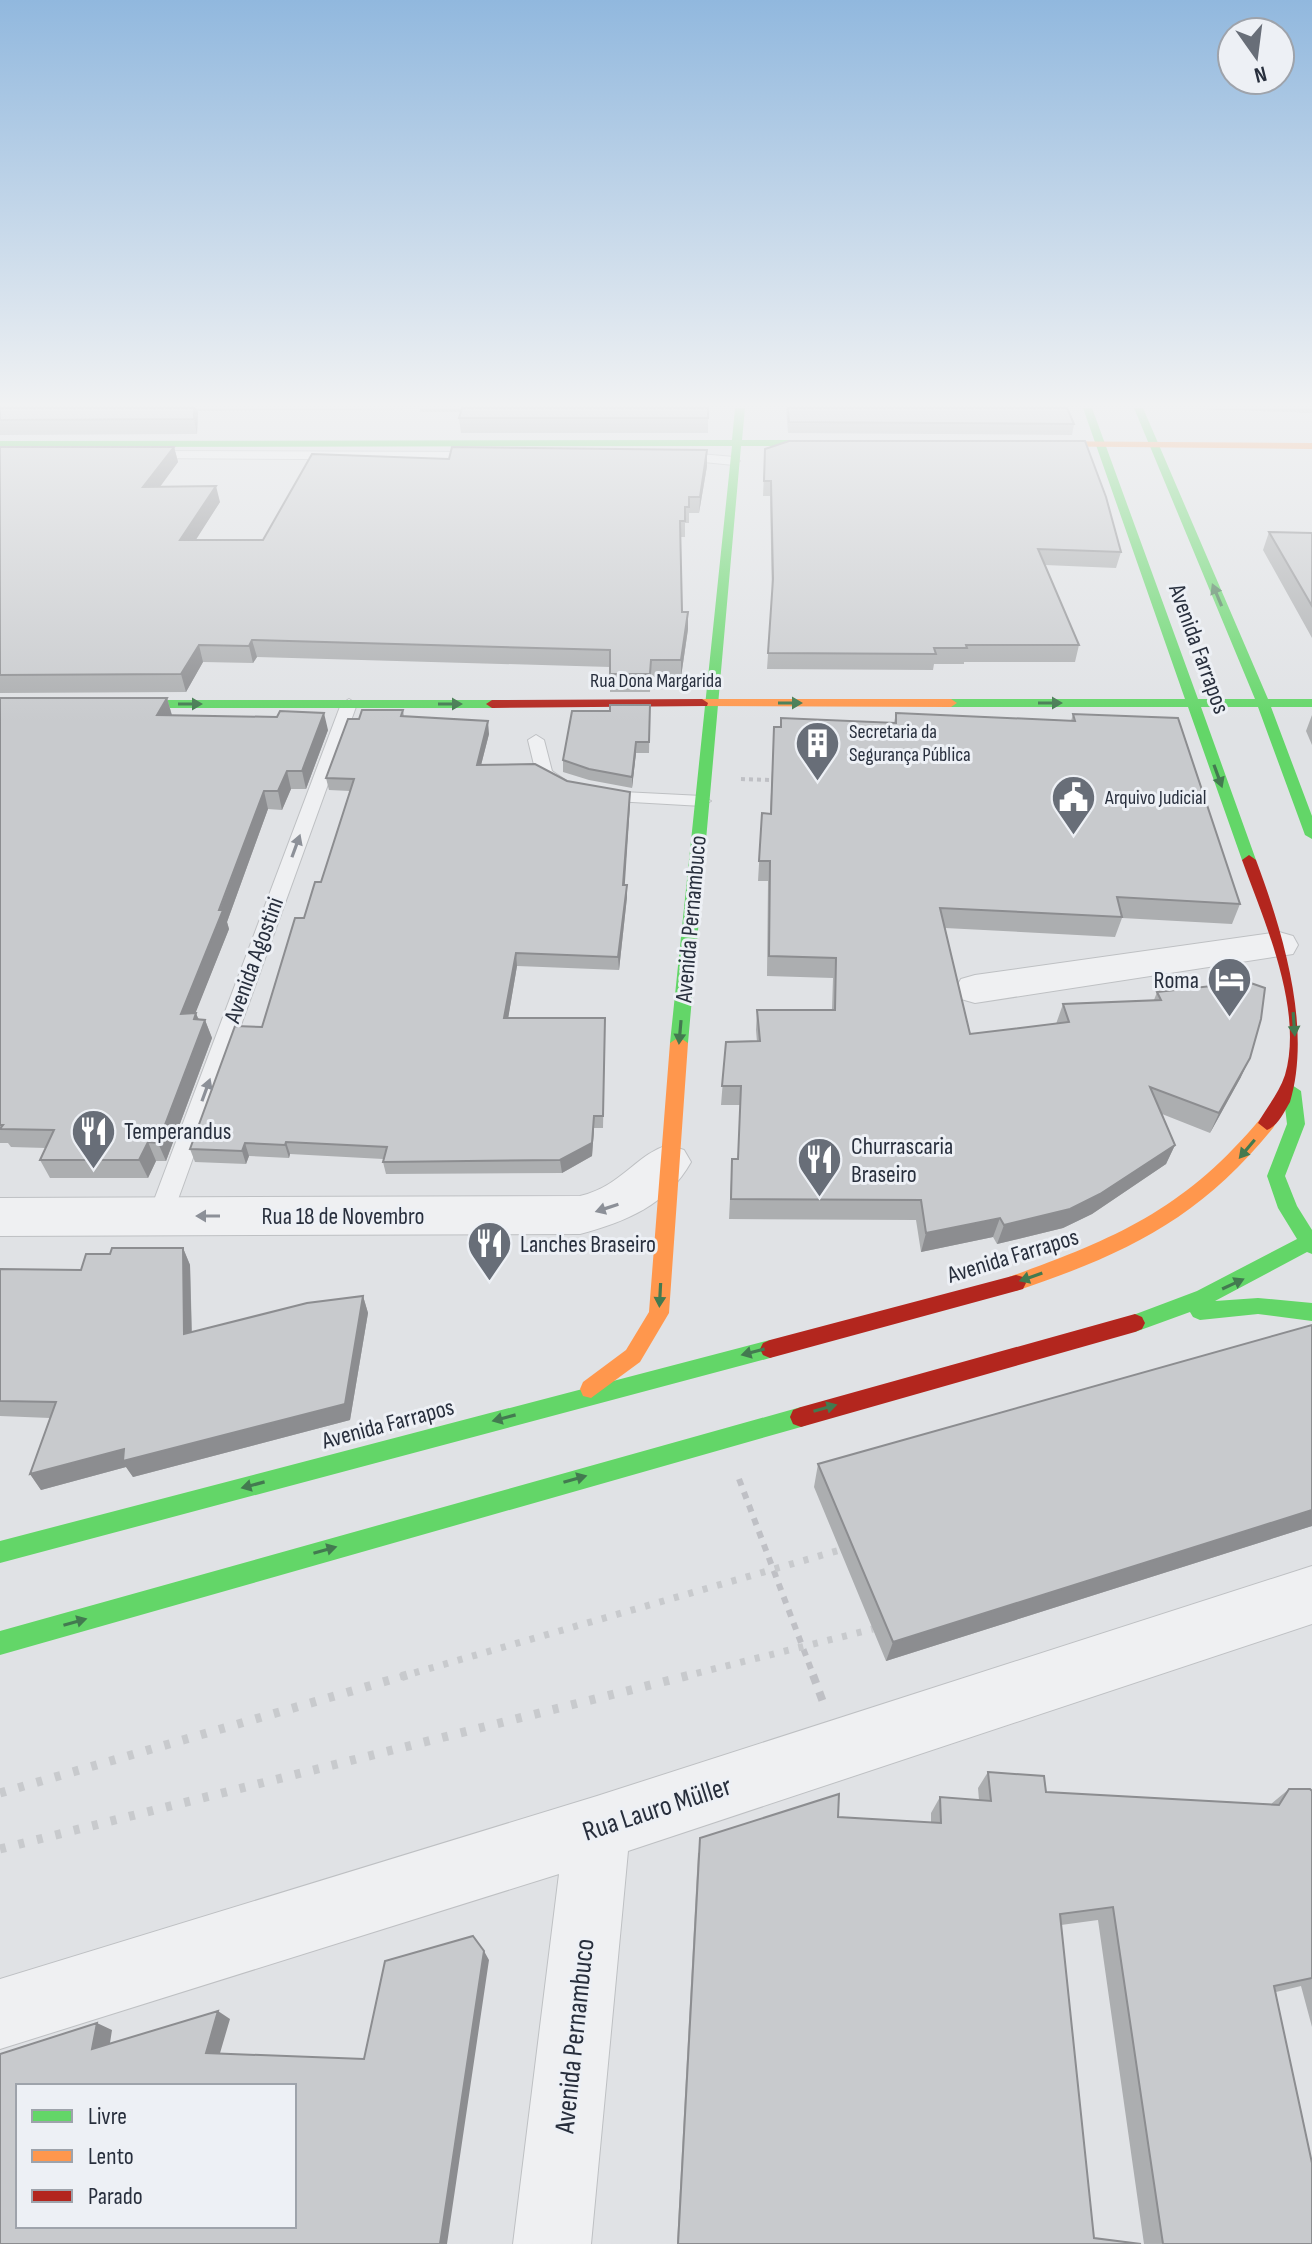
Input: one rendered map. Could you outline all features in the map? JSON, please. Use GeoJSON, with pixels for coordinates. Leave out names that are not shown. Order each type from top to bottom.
{"type":"FeatureCollection","features":[{"type":"Feature","properties":{"kind":"main road","name":"Avenida Pernambuco"},"geometry":{"type":"LineString","coordinates":[[579,1398],[633,1356],[659,1313],[668,1162],[729,513]]}},
{"type":"Feature","properties":{"kind":"main road","name":"Avenida Farrapos"},"geometry":{"type":"LineString","coordinates":[[0,1552],[1005,1287],[1105,1252],[1159,1225],[1206,1190],[1244,1154],[1291,1085],[1297,1062],[1293,1003],[1279,945],[1125,513]]}},
{"type":"Feature","properties":{"kind":"main road","name":"Avenida Farrapos"},"geometry":{"type":"LineString","coordinates":[[1183,513],[1263,703],[1312,835]]}},
{"type":"Feature","properties":{"kind":"main road","name":"Rua Dona Margarida"},"geometry":{"type":"LineString","coordinates":[[0,704],[1312,703]]}},
{"type":"Feature","properties":{"kind":"main road"},"geometry":{"type":"LineString","coordinates":[[0,1643],[1162,1315],[1236,1283],[1311,1243],[1288,1208],[1276,1176],[1296,1124],[1291,1085]]}},
{"type":"Feature","properties":{"kind":"main road"},"geometry":{"type":"LineString","coordinates":[[1162,1315],[1258,1306],[1312,1312]]}},
{"type":"Feature","properties":{"kind":"street"},"geometry":{"type":"LineString","coordinates":[[975,989],[1279,945]]}},
{"type":"Feature","properties":{"kind":"street","name":"Rua 18 de Novembro"},"geometry":{"type":"LineString","coordinates":[[0,1217],[580,1215],[614,1207],[643,1189],[668,1162]]}},
{"type":"Feature","properties":{"kind":"street","name":"Rua Lauro Müller"},"geometry":{"type":"LineString","coordinates":[[0,2014],[597,1829],[1312,1595]]}},
{"type":"Feature","properties":{"kind":"street","name":"Avenida Pernambuco"},"geometry":{"type":"LineString","coordinates":[[552,2244],[597,1829]]}},
{"type":"Feature","properties":{"kind":"lane","name":"Avenida Agostini"},"geometry":{"type":"LineString","coordinates":[[160,1216],[349,704]]}},
{"type":"Feature","properties":{"kind":"lane"},"geometry":{"type":"LineString","coordinates":[[536,740],[544,773],[581,790],[598,795],[702,801]]}},
{"type":"Feature","properties":{"kind":"path"},"geometry":{"type":"LineString","coordinates":[[723,1437],[841,1749]]}},
{"type":"Feature","properties":{"kind":"building"},"geometry":{"type":"Polygon","coordinates":[[[0,513],[198,513],[180,540],[263,540],[279,513],[685,513],[685,521],[680,521],[682,612],[688,612],[681,660],[651,660],[650,674],[610,674],[610,650],[252,640],[249,646],[199,645],[181,674],[0,675],[0,513]]]}},
{"type":"Feature","properties":{"kind":"building"},"geometry":{"type":"Polygon","coordinates":[[[772,513],[1110,513],[1121,552],[1038,549],[1079,645],[966,645],[967,648],[934,648],[936,654],[768,653],[773,579],[772,513]]]}},
{"type":"Feature","properties":{"kind":"building"},"geometry":{"type":"Polygon","coordinates":[[[1269,532],[1312,533],[1312,606],[1269,532]]]}},
{"type":"Feature","properties":{"kind":"building"},"geometry":{"type":"Polygon","coordinates":[[[0,698],[167,698],[157,715],[277,717],[280,711],[324,713],[302,771],[287,771],[278,791],[264,791],[219,910],[223,910],[181,1014],[196,1013],[194,1019],[205,1020],[158,1143],[148,1142],[139,1160],[40,1160],[54,1130],[0,1129],[3,1125],[0,1125],[0,698]]]}},
{"type":"Feature","properties":{"kind":"building"},"geometry":{"type":"Polygon","coordinates":[[[610,705],[650,705],[649,742],[636,742],[632,777],[589,769],[563,760],[572,711],[610,711],[610,705]]]}},
{"type":"Feature","properties":{"kind":"building"},"geometry":{"type":"Polygon","coordinates":[[[362,710],[403,710],[401,716],[488,721],[477,765],[535,764],[567,781],[630,792],[623,885],[627,885],[618,957],[516,953],[504,1018],[605,1018],[603,1116],[594,1116],[592,1143],[560,1160],[383,1162],[387,1147],[286,1142],[285,1145],[245,1143],[242,1151],[190,1149],[235,1026],[262,1027],[295,918],[304,918],[315,882],[321,882],[354,779],[326,778],[348,719],[359,719],[362,710]]]}},
{"type":"Feature","properties":{"kind":"building"},"geometry":{"type":"Polygon","coordinates":[[[896,713],[1075,721],[1073,714],[1178,718],[1240,904],[1117,897],[1122,917],[940,908],[970,1034],[1069,1022],[1063,1004],[1161,1000],[1157,992],[1248,982],[1265,988],[1261,1019],[1250,1058],[1219,1113],[1150,1087],[1175,1145],[1100,1194],[1070,1209],[1004,1225],[1000,1218],[926,1233],[921,1200],[731,1199],[732,1159],[738,1159],[741,1086],[722,1086],[726,1042],[760,1041],[757,1010],[835,1010],[836,958],[769,956],[770,861],[759,861],[762,813],[771,814],[774,727],[781,727],[781,718],[896,723],[896,713]]]}},
{"type":"Feature","properties":{"kind":"building"},"geometry":{"type":"Polygon","coordinates":[[[112,1248],[183,1248],[184,1334],[307,1303],[363,1296],[345,1404],[123,1461],[124,1449],[30,1474],[56,1402],[0,1401],[0,1269],[81,1270],[86,1254],[110,1254],[112,1248]]]}},
{"type":"Feature","properties":{"kind":"building"},"geometry":{"type":"Polygon","coordinates":[[[1312,1325],[1312,1510],[893,1642],[818,1464],[1312,1325]]]}},
{"type":"Feature","properties":{"kind":"building"},"geometry":{"type":"Polygon","coordinates":[[[988,1772],[1044,1776],[1046,1792],[1279,1805],[1289,1789],[1312,1791],[1312,1978],[1274,1986],[1312,2163],[1312,2244],[1163,2244],[1113,1907],[1060,1914],[1094,2238],[1141,2244],[678,2244],[700,1838],[839,1794],[838,1817],[941,1823],[940,1797],[991,1801],[988,1772]]]}},
{"type":"Feature","properties":{"kind":"building"},"geometry":{"type":"Polygon","coordinates":[[[473,1936],[484,1951],[440,2244],[0,2244],[0,2054],[97,2023],[92,2049],[218,2011],[206,2053],[364,2059],[385,1961],[473,1936]]]}},
{"type":"Feature","properties":{"kind":"railway"},"geometry":{"type":"LineString","coordinates":[[400,1677],[840,1550]]}},
{"type":"Feature","properties":{"kind":"railway"},"geometry":{"type":"LineString","coordinates":[[682,1677],[873,1629]]}},
{"type":"Feature","properties":{"kind":"railway"},"geometry":{"type":"LineString","coordinates":[[0,1793],[407,1675]]}},
{"type":"Feature","properties":{"kind":"railway"},"geometry":{"type":"LineString","coordinates":[[0,1849],[690,1675]]}},
{"type":"Feature","properties":{"kind":"traffic: fast"},"geometry":{"type":"LineString","coordinates":[[679,1043],[730,513]]}},
{"type":"Feature","properties":{"kind":"traffic: fast"},"geometry":{"type":"LineString","coordinates":[[1125,513],[1249,860]]}},
{"type":"Feature","properties":{"kind":"traffic: fast"},"geometry":{"type":"LineString","coordinates":[[1182,513],[1263,703],[1312,835]]}},
{"type":"Feature","properties":{"kind":"traffic: fast"},"geometry":{"type":"LineString","coordinates":[[951,703],[1312,703]]}},
{"type":"Feature","properties":{"kind":"traffic: fast"},"geometry":{"type":"LineString","coordinates":[[0,704],[492,704]]}},
{"type":"Feature","properties":{"kind":"traffic: fast"},"geometry":{"type":"LineString","coordinates":[[1292,1091],[1296,1124],[1276,1176],[1288,1208],[1312,1246]]}},
{"type":"Feature","properties":{"kind":"traffic: fast"},"geometry":{"type":"LineString","coordinates":[[1135,1323],[1204,1297],[1312,1240]]}},
{"type":"Feature","properties":{"kind":"traffic: fast"},"geometry":{"type":"LineString","coordinates":[[1200,1311],[1258,1306],[1312,1312]]}},
{"type":"Feature","properties":{"kind":"traffic: fast"},"geometry":{"type":"LineString","coordinates":[[0,1552],[770,1349]]}},
{"type":"Feature","properties":{"kind":"traffic: fast"},"geometry":{"type":"LineString","coordinates":[[0,1643],[801,1417]]}},
{"type":"Feature","properties":{"kind":"traffic: slow"},"geometry":{"type":"LineString","coordinates":[[702,703],[951,703]]}},
{"type":"Feature","properties":{"kind":"traffic: slow"},"geometry":{"type":"LineString","coordinates":[[591,1389],[633,1356],[659,1313],[679,1043]]}},
{"type":"Feature","properties":{"kind":"traffic: slow"},"geometry":{"type":"LineString","coordinates":[[1016,1283],[1123,1240],[1185,1204],[1214,1181],[1267,1123]]}},
{"type":"Feature","properties":{"kind":"traffic: jam"},"geometry":{"type":"LineString","coordinates":[[492,704],[702,703]]}},
{"type":"Feature","properties":{"kind":"traffic: jam"},"geometry":{"type":"LineString","coordinates":[[1249,860],[1285,963],[1297,1018],[1295,1069],[1284,1098],[1267,1123]]}},
{"type":"Feature","properties":{"kind":"traffic: jam"},"geometry":{"type":"LineString","coordinates":[[770,1349],[1016,1283]]}},
{"type":"Feature","properties":{"kind":"traffic: jam"},"geometry":{"type":"LineString","coordinates":[[801,1417],[1135,1323]]}},
{"type":"Feature","properties":{"kind":"place","name":"Secretaria da Segurança Pública"},"geometry":{"type":"Point","coordinates":[818,782]}},
{"type":"Feature","properties":{"kind":"place","name":"Arquivo Judicial"},"geometry":{"type":"Point","coordinates":[1074,837]}},
{"type":"Feature","properties":{"kind":"place","name":"Roma"},"geometry":{"type":"Point","coordinates":[1230,1019]}},
{"type":"Feature","properties":{"kind":"place","name":"Temperandus"},"geometry":{"type":"Point","coordinates":[93,1170]}},
{"type":"Feature","properties":{"kind":"place","name":"Churrascaria Braseiro"},"geometry":{"type":"Point","coordinates":[820,1199]}},
{"type":"Feature","properties":{"kind":"place","name":"Lanches Braseiro"},"geometry":{"type":"Point","coordinates":[489,1283]}}]}
